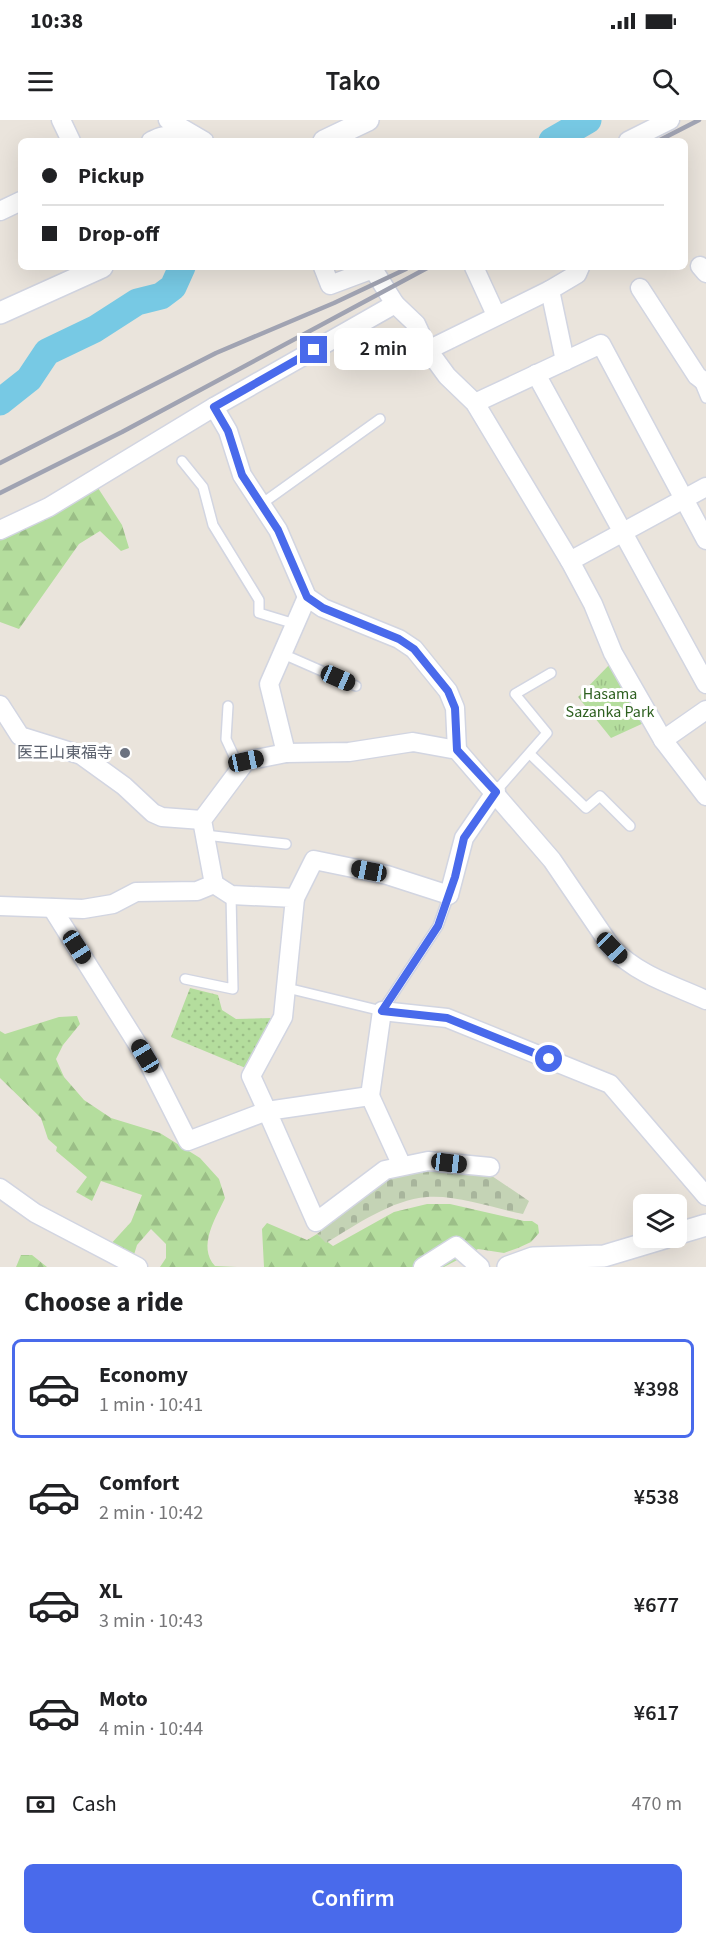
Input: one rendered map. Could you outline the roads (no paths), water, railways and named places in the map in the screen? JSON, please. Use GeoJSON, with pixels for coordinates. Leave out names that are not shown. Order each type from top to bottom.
{"type":"FeatureCollection","features":[{"type":"Feature","properties":{"kind":"street"},"geometry":{"type":"LineString","coordinates":[[61,120],[70,138]]}},
{"type":"Feature","properties":{"kind":"street"},"geometry":{"type":"LineString","coordinates":[[168,120],[199,138]]}},
{"type":"Feature","properties":{"kind":"street"},"geometry":{"type":"LineString","coordinates":[[330,138],[368,120]]}},
{"type":"Feature","properties":{"kind":"street"},"geometry":{"type":"LineString","coordinates":[[634,138],[670,120]]}},
{"type":"Feature","properties":{"kind":"street"},"geometry":{"type":"LineString","coordinates":[[157,138],[163,135],[171,138]]}},
{"type":"Feature","properties":{"kind":"street"},"geometry":{"type":"LineString","coordinates":[[0,313],[95,270]]}},
{"type":"Feature","properties":{"kind":"street"},"geometry":{"type":"LineString","coordinates":[[324,270],[330,285],[370,270]]}},
{"type":"Feature","properties":{"kind":"street"},"geometry":{"type":"LineString","coordinates":[[374,270],[395,304],[416,324],[428,350],[447,376],[475,403],[570,561],[593,604],[613,653],[663,740],[706,796]]}},
{"type":"Feature","properties":{"kind":"street"},"geometry":{"type":"LineString","coordinates":[[475,270],[496,315]]}},
{"type":"Feature","properties":{"kind":"street"},"geometry":{"type":"LineString","coordinates":[[428,350],[550,290],[577,274],[579,270]]}},
{"type":"Feature","properties":{"kind":"street"},"geometry":{"type":"LineString","coordinates":[[640,288],[701,380]]}},
{"type":"Feature","properties":{"kind":"street"},"geometry":{"type":"LineString","coordinates":[[550,290],[565,361]]}},
{"type":"Feature","properties":{"kind":"street"},"geometry":{"type":"LineString","coordinates":[[0,530],[49,507],[214,407],[395,304]]}},
{"type":"Feature","properties":{"kind":"street"},"geometry":{"type":"LineString","coordinates":[[475,403],[601,344],[706,540]]}},
{"type":"Feature","properties":{"kind":"street"},"geometry":{"type":"LineString","coordinates":[[536,374],[625,532],[706,684]]}},
{"type":"Feature","properties":{"kind":"street"},"geometry":{"type":"LineString","coordinates":[[214,407],[228,431],[242,475],[278,530],[307,597],[323,608],[399,639],[414,649],[448,691],[455,708],[457,750]]}},
{"type":"Feature","properties":{"kind":"street"},"geometry":{"type":"LineString","coordinates":[[570,561],[706,487]]}},
{"type":"Feature","properties":{"kind":"street"},"geometry":{"type":"LineString","coordinates":[[285,753],[269,684],[307,597]]}},
{"type":"Feature","properties":{"kind":"street"},"geometry":{"type":"LineString","coordinates":[[0,705],[20,736],[81,755],[124,786],[153,813],[204,828]]}},
{"type":"Feature","properties":{"kind":"street"},"geometry":{"type":"LineString","coordinates":[[663,740],[706,710]]}},
{"type":"Feature","properties":{"kind":"street"},"geometry":{"type":"LineString","coordinates":[[295,898],[231,895],[214,884],[204,828],[239,767],[246,761],[285,753],[350,752],[413,742],[457,750],[496,792],[552,860],[612,948],[624,961],[636,970],[706,1000]]}},
{"type":"Feature","properties":{"kind":"street"},"geometry":{"type":"LineString","coordinates":[[490,1167],[428,1161],[385,1170],[316,1221],[251,1076],[282,1017],[287,988],[295,898],[314,860],[387,875],[449,895],[464,838],[496,792]]}},
{"type":"Feature","properties":{"kind":"street"},"geometry":{"type":"LineString","coordinates":[[0,906],[83,909],[113,904],[136,892],[198,891],[214,884]]}},
{"type":"Feature","properties":{"kind":"street"},"geometry":{"type":"LineString","coordinates":[[52,908],[145,1056],[188,1141],[267,1111],[370,1096]]}},
{"type":"Feature","properties":{"kind":"street"},"geometry":{"type":"LineString","coordinates":[[402,1166],[370,1096],[382,1011],[447,1018],[610,1084],[706,1196]]}},
{"type":"Feature","properties":{"kind":"street"},"geometry":{"type":"LineString","coordinates":[[0,1188],[35,1214],[138,1267]]}},
{"type":"Feature","properties":{"kind":"street"},"geometry":{"type":"LineString","coordinates":[[687,1233],[704,1231]]}},
{"type":"Feature","properties":{"kind":"street"},"geometry":{"type":"LineString","coordinates":[[423,1267],[456,1246],[480,1267]]}},
{"type":"Feature","properties":{"kind":"street"},"geometry":{"type":"LineString","coordinates":[[508,1267],[533,1258],[607,1261],[639,1248]]}},
{"type":"Feature","properties":{"kind":"lane"},"geometry":{"type":"LineString","coordinates":[[701,380],[706,398]]}},
{"type":"Feature","properties":{"kind":"lane"},"geometry":{"type":"LineString","coordinates":[[260,505],[380,419]]}},
{"type":"Feature","properties":{"kind":"lane"},"geometry":{"type":"LineString","coordinates":[[182,461],[203,488],[213,525],[259,600],[259,613],[295,624]]}},
{"type":"Feature","properties":{"kind":"lane"},"geometry":{"type":"LineString","coordinates":[[283,654],[356,686]]}},
{"type":"Feature","properties":{"kind":"lane"},"geometry":{"type":"LineString","coordinates":[[496,792],[547,733],[515,694],[551,673]]}},
{"type":"Feature","properties":{"kind":"lane"},"geometry":{"type":"LineString","coordinates":[[228,706],[226,739],[239,767]]}},
{"type":"Feature","properties":{"kind":"lane"},"geometry":{"type":"LineString","coordinates":[[530,754],[586,808],[600,796],[630,826]]}},
{"type":"Feature","properties":{"kind":"lane"},"geometry":{"type":"LineString","coordinates":[[204,828],[286,844]]}},
{"type":"Feature","properties":{"kind":"lane"},"geometry":{"type":"LineString","coordinates":[[185,979],[233,989],[231,895]]}},
{"type":"Feature","properties":{"kind":"lane"},"geometry":{"type":"LineString","coordinates":[[287,988],[382,1011],[438,926],[449,895]]}},
{"type":"Feature","properties":{"kind":"waterway"},"geometry":{"type":"LineString","coordinates":[[557,138],[588,120]]}},
{"type":"Feature","properties":{"kind":"waterway"},"geometry":{"type":"LineString","coordinates":[[0,402],[29,379],[47,352],[95,329],[137,302],[161,296],[173,287],[181,270]]}},
{"type":"Feature","properties":{"kind":"railway"},"geometry":{"type":"LineString","coordinates":[[664,138],[699,120]]}},
{"type":"Feature","properties":{"kind":"railway"},"geometry":{"type":"LineString","coordinates":[[0,463],[216,353],[334,303],[404,270]]}},
{"type":"Feature","properties":{"kind":"railway"},"geometry":{"type":"LineString","coordinates":[[0,493],[122,432],[423,270]]}},
{"type":"Feature","properties":{"kind":"place","name":"医王山東福寺"},"geometry":{"type":"Point","coordinates":[125,753]}},
{"type":"Feature","properties":{"kind":"park label","name":"Hasama Sazanka Park"},"geometry":{"type":"Point","coordinates":[610,703]}}]}
